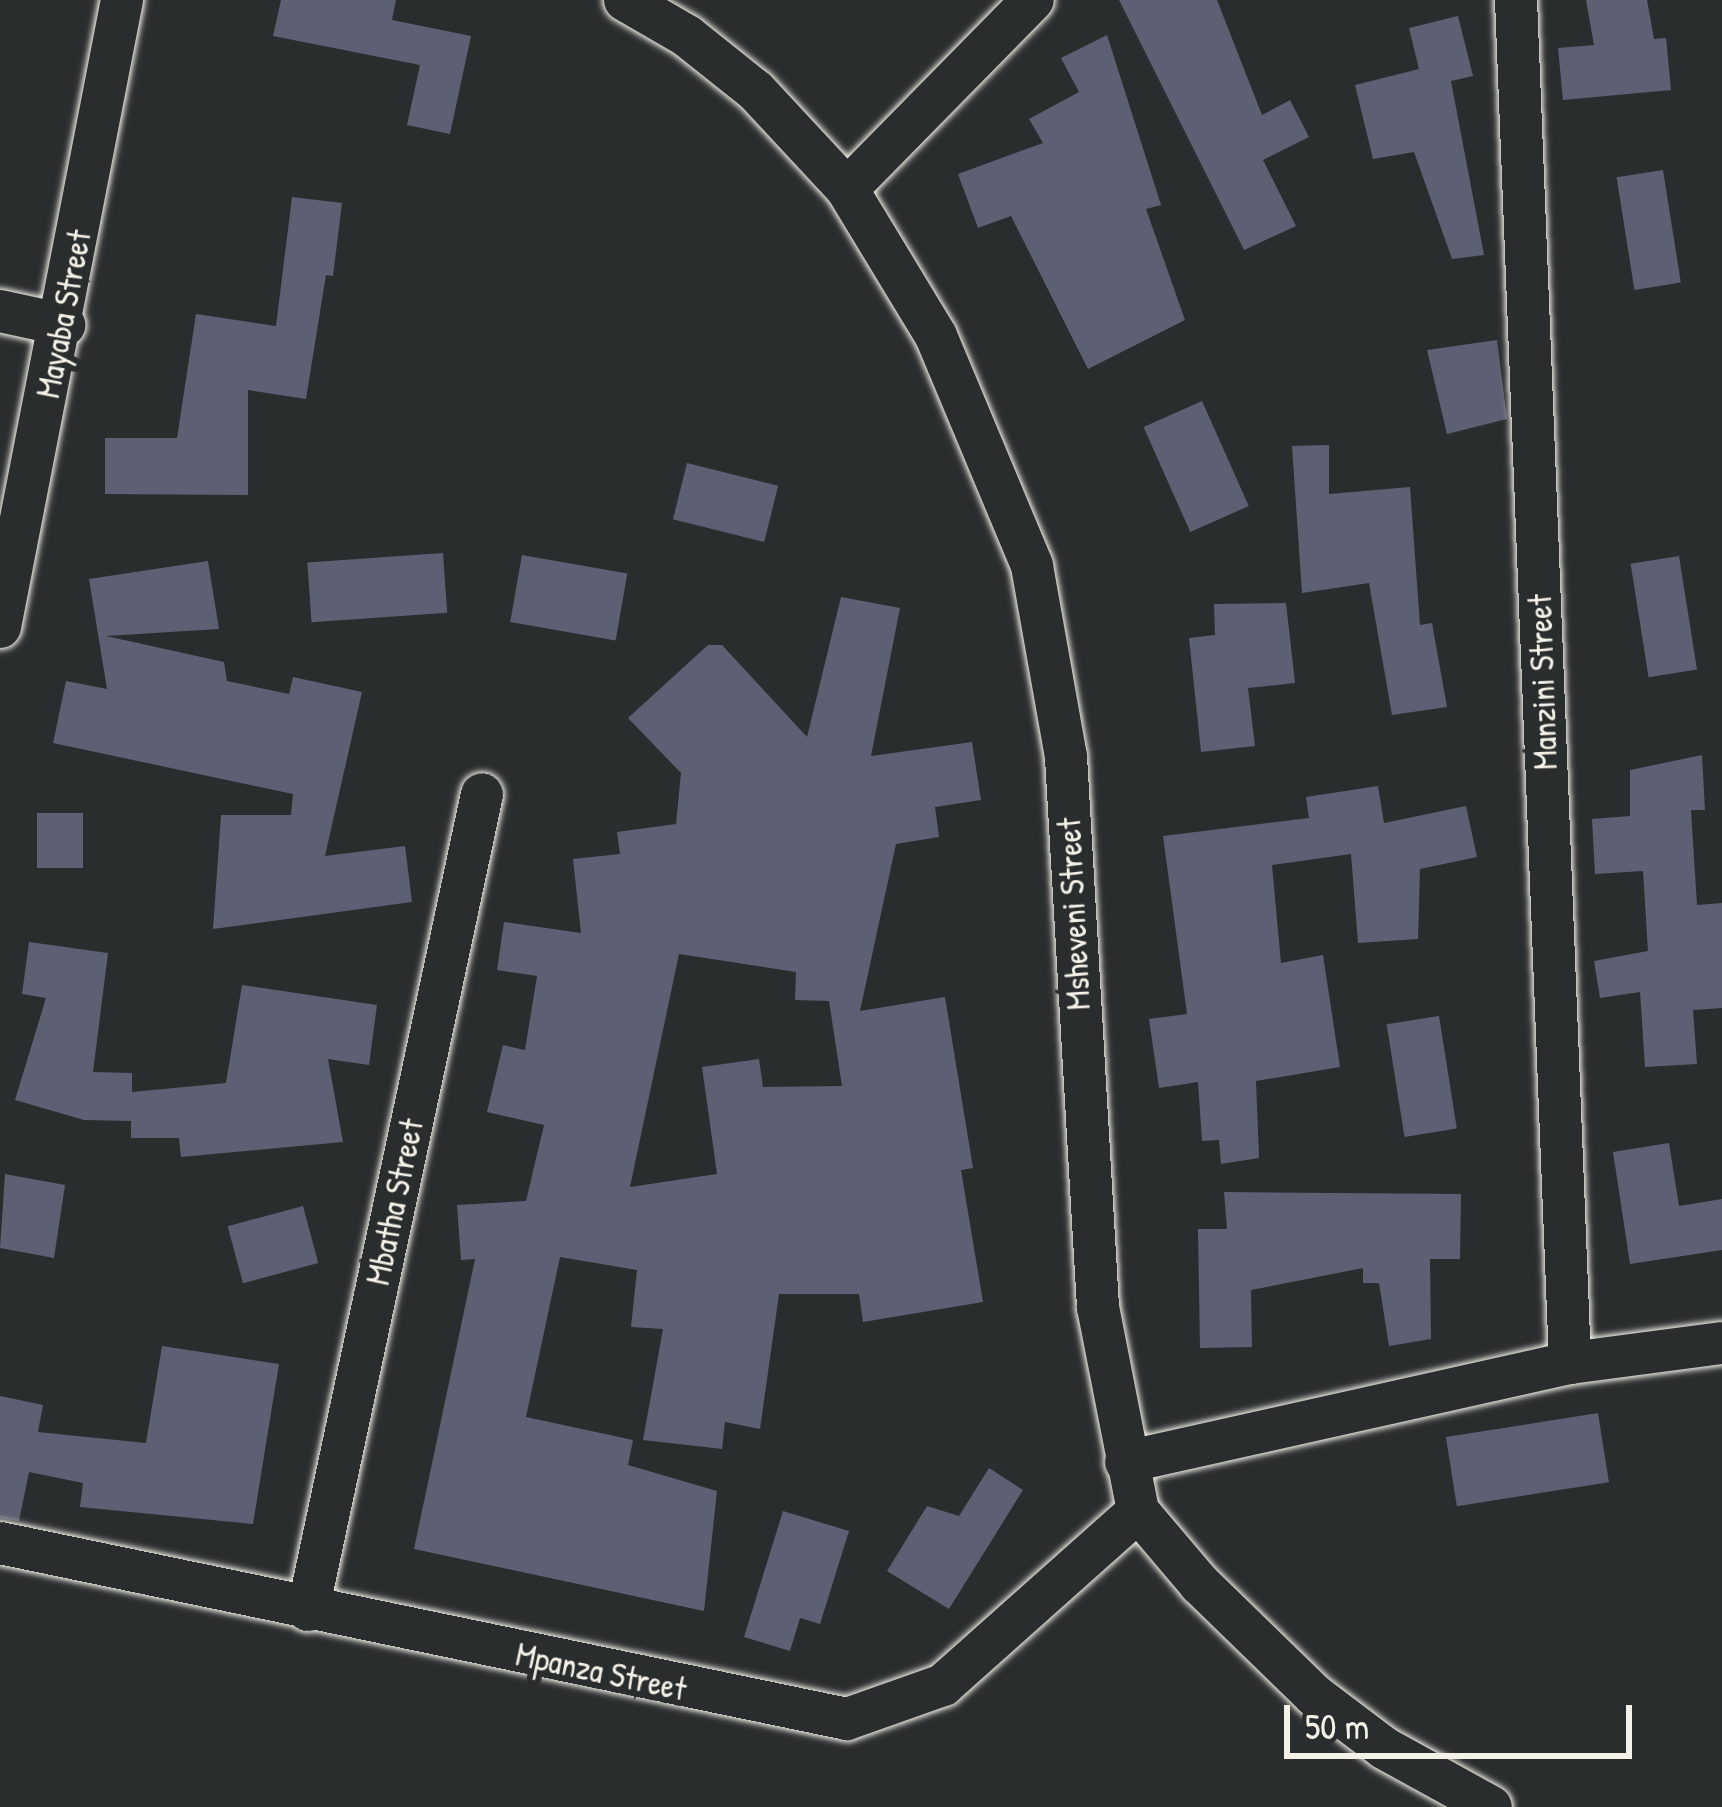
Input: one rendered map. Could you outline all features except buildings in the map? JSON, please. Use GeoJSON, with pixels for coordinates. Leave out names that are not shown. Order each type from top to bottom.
{"type":"FeatureCollection","features":[{"type":"Feature","properties":{"kind":"street","name":"Mayaba Street"},"geometry":{"type":"LineString","coordinates":[[0,627],[64,325],[122,0]]}},
{"type":"Feature","properties":{"kind":"street","name":"Msheveni Street"},"geometry":{"type":"LineString","coordinates":[[625,0],[687,36],[756,91],[847,189],[936,336],[995,465],[1036,586],[1066,757],[1089,1208],[1126,1462],[1138,1511],[1199,1584],[1314,1695],[1384,1748],[1491,1807]]}},
{"type":"Feature","properties":{"kind":"street"},"geometry":{"type":"LineString","coordinates":[[847,189],[1033,0]]}},
{"type":"Feature","properties":{"kind":"street","name":"Manzini Street"},"geometry":{"type":"LineString","coordinates":[[1516,0],[1570,1363]]}},
{"type":"Feature","properties":{"kind":"street"},"geometry":{"type":"LineString","coordinates":[[0,311],[64,325]]}},
{"type":"Feature","properties":{"kind":"street","name":"Mbatha Street"},"geometry":{"type":"LineString","coordinates":[[308,1610],[482,794]]}},
{"type":"Feature","properties":{"kind":"street"},"geometry":{"type":"LineString","coordinates":[[1126,1462],[1570,1363],[1722,1343]]}},
{"type":"Feature","properties":{"kind":"street","name":"Mpanza Street"},"geometry":{"type":"LineString","coordinates":[[0,1543],[847,1719],[943,1685],[1138,1511]]}}]}
